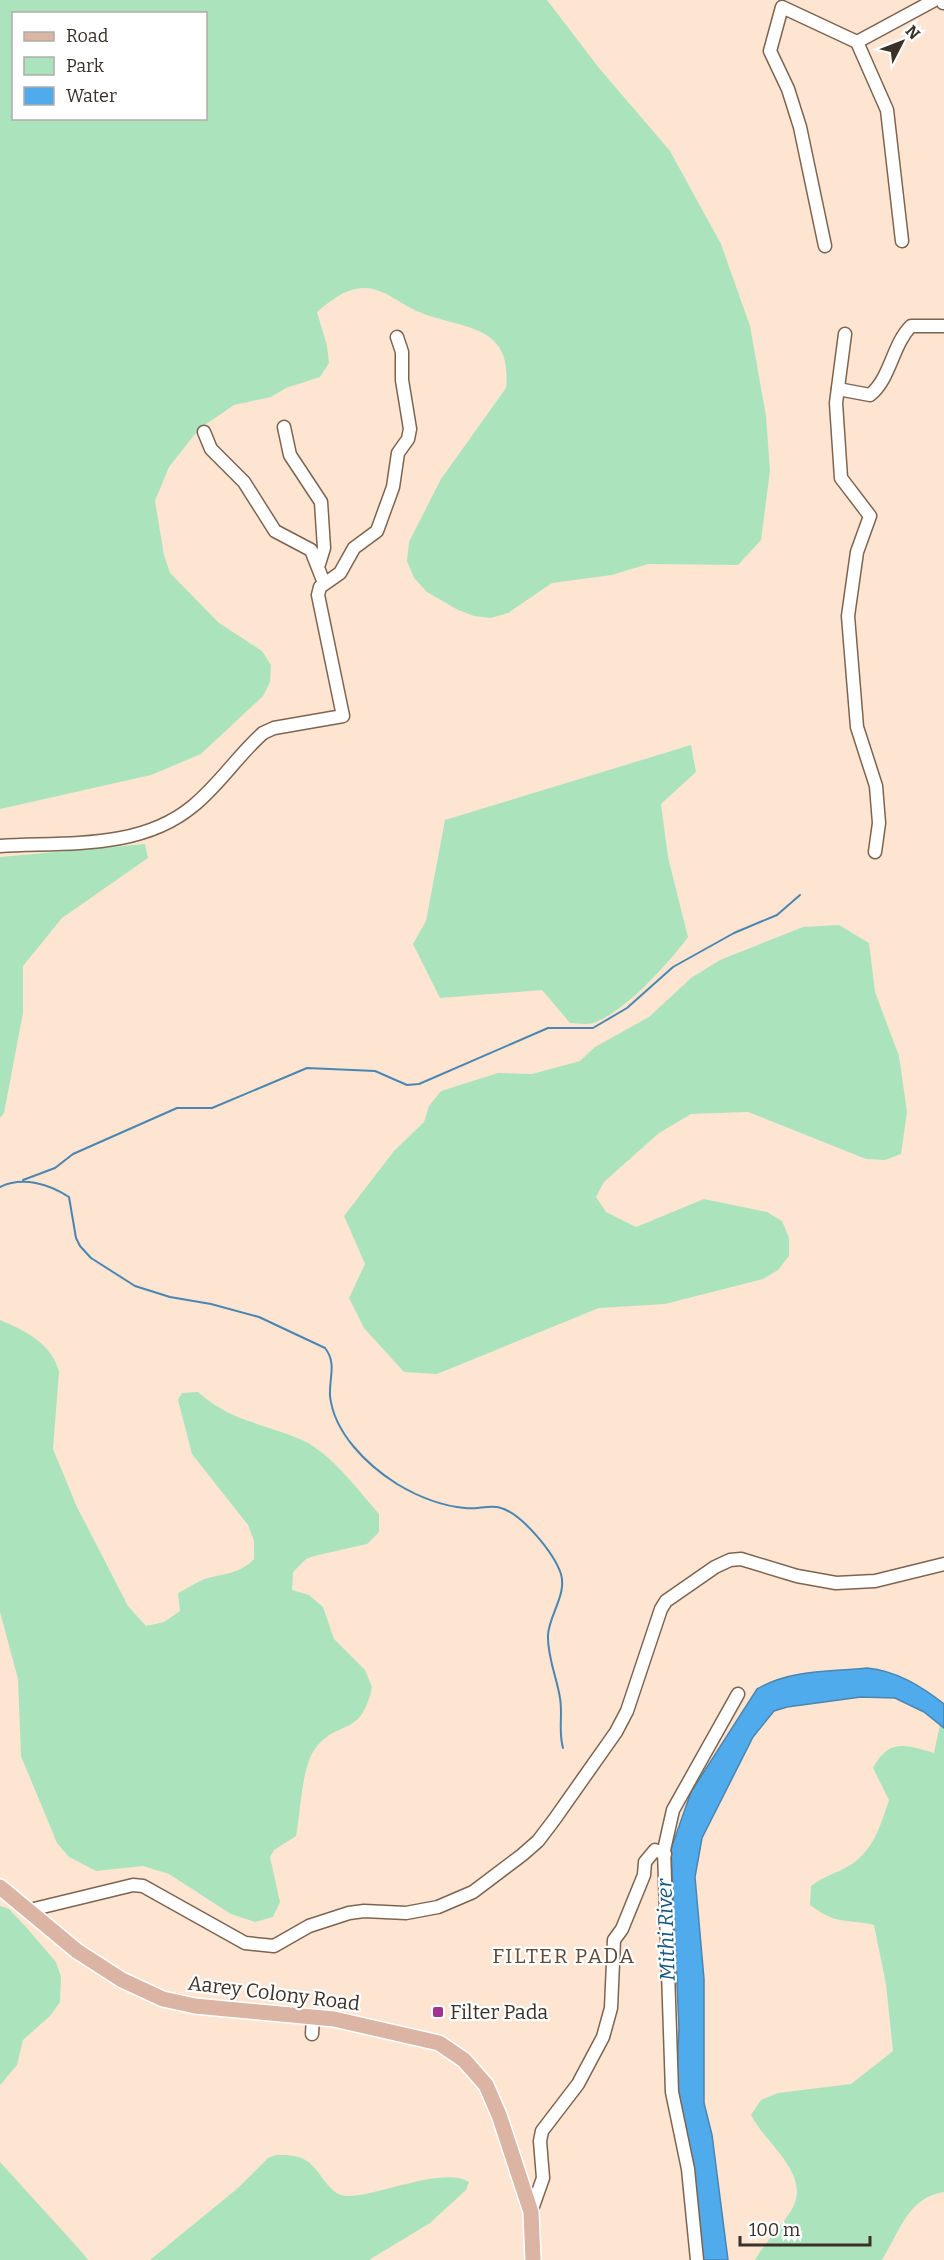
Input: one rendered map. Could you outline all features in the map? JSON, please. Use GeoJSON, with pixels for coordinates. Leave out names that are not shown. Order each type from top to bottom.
{"type":"FeatureCollection","features":[{"type":"Feature","properties":{"kind":"main road","name":"Aarey Colony Road"},"geometry":{"type":"LineString","coordinates":[[0,1887],[77,1951],[122,1980],[164,1999],[195,2006],[313,2016],[439,2043],[464,2060],[486,2085],[499,2115],[531,2211],[533,2260]]}},
{"type":"Feature","properties":{"kind":"street"},"geometry":{"type":"LineString","coordinates":[[857,42],[932,0],[944,3]]}},
{"type":"Feature","properties":{"kind":"street"},"geometry":{"type":"LineString","coordinates":[[825,246],[800,127],[788,89],[770,51],[782,7],[857,42],[887,110],[902,241]]}},
{"type":"Feature","properties":{"kind":"street"},"geometry":{"type":"LineString","coordinates":[[838,389],[870,395],[878,388],[903,334],[911,326],[944,326]]}},
{"type":"Feature","properties":{"kind":"street"},"geometry":{"type":"LineString","coordinates":[[845,334],[836,403],[841,478],[870,516],[857,552],[848,616],[857,727],[876,786],[878,804],[875,852]]}},
{"type":"Feature","properties":{"kind":"street"},"geometry":{"type":"LineString","coordinates":[[0,846],[126,839],[150,832],[192,807],[263,733],[274,728],[343,716],[318,595],[324,583],[340,573],[354,548],[377,531],[393,487],[398,453],[408,439],[410,429],[402,380],[402,352],[397,337]]}},
{"type":"Feature","properties":{"kind":"street"},"geometry":{"type":"LineString","coordinates":[[284,427],[290,455],[321,502],[324,548],[319,564]]}},
{"type":"Feature","properties":{"kind":"street"},"geometry":{"type":"LineString","coordinates":[[204,432],[211,449],[244,482],[275,531],[311,550],[319,564],[324,583]]}},
{"type":"Feature","properties":{"kind":"street"},"geometry":{"type":"LineString","coordinates":[[30,1910],[133,1885],[143,1886],[245,1943],[264,1947],[274,1946],[309,1926],[331,1917],[364,1911],[406,1913],[459,1900],[522,1855],[549,1827],[606,1748],[627,1711],[666,1600],[715,1567],[730,1560],[741,1559],[797,1576],[836,1583],[875,1581],[944,1564]]}},
{"type":"Feature","properties":{"kind":"street"},"geometry":{"type":"LineString","coordinates":[[697,2260],[688,2169],[672,2092],[664,1854],[673,1810],[738,1694]]}},
{"type":"Feature","properties":{"kind":"street"},"geometry":{"type":"LineString","coordinates":[[531,2211],[543,2178],[540,2141],[542,2131],[578,2084],[603,2037],[611,2008],[614,1940],[622,1929],[644,1875],[645,1862],[655,1850],[664,1854]]}},
{"type":"Feature","properties":{"kind":"street"},"geometry":{"type":"LineString","coordinates":[[312,2034],[313,2016]]}},
{"type":"Feature","properties":{"kind":"green space"},"geometry":{"type":"Polygon","coordinates":[[[0,0],[547,0],[599,68],[670,151],[721,244],[750,326],[766,416],[770,471],[761,540],[738,565],[648,564],[612,575],[552,583],[508,613],[491,618],[474,616],[458,610],[427,592],[414,578],[407,561],[409,542],[441,479],[506,388],[506,367],[502,351],[482,332],[419,312],[378,290],[364,288],[350,290],[317,312],[327,346],[329,363],[320,377],[286,388],[271,397],[234,405],[199,429],[169,467],[155,501],[164,555],[170,573],[219,623],[262,651],[271,665],[270,682],[263,696],[201,754],[151,775],[0,809],[0,0]]]}},
{"type":"Feature","properties":{"kind":"green space"},"geometry":{"type":"Polygon","coordinates":[[[691,745],[696,772],[661,804],[668,857],[688,937],[645,986],[619,1009],[588,1024],[570,1023],[542,990],[440,998],[413,944],[426,921],[445,820],[691,745]]]}},
{"type":"Feature","properties":{"kind":"green space"},"geometry":{"type":"Polygon","coordinates":[[[145,844],[148,858],[62,918],[23,966],[23,1013],[4,1113],[0,1118],[0,857],[145,844]]]}},
{"type":"Feature","properties":{"kind":"green space"},"geometry":{"type":"Polygon","coordinates":[[[839,925],[869,943],[875,992],[899,1056],[907,1112],[901,1154],[885,1160],[866,1159],[748,1112],[691,1114],[659,1133],[604,1182],[596,1197],[606,1212],[636,1227],[704,1199],[767,1212],[782,1221],[789,1238],[789,1256],[778,1270],[763,1279],[665,1304],[599,1308],[437,1374],[404,1372],[364,1328],[349,1298],[365,1264],[344,1216],[394,1151],[424,1122],[429,1106],[441,1091],[498,1073],[532,1074],[580,1061],[595,1047],[649,1017],[691,978],[720,960],[803,927],[839,925]]]}},
{"type":"Feature","properties":{"kind":"green space"},"geometry":{"type":"Polygon","coordinates":[[[0,1320],[37,1340],[56,1362],[59,1372],[53,1449],[77,1507],[128,1606],[146,1626],[164,1622],[180,1611],[178,1593],[205,1579],[236,1571],[254,1559],[254,1541],[248,1525],[192,1454],[178,1400],[182,1393],[198,1392],[210,1402],[235,1416],[288,1434],[313,1446],[344,1473],[379,1514],[379,1532],[367,1544],[306,1559],[293,1572],[292,1590],[309,1595],[323,1607],[334,1639],[365,1670],[372,1687],[362,1714],[348,1726],[324,1740],[310,1757],[304,1779],[296,1836],[274,1850],[270,1857],[280,1902],[273,1917],[255,1922],[231,1914],[169,1874],[143,1866],[96,1871],[69,1857],[57,1843],[21,1756],[18,1679],[0,1612],[0,1320]]]}},
{"type":"Feature","properties":{"kind":"green space"},"geometry":{"type":"Polygon","coordinates":[[[944,1705],[944,2192],[932,2195],[913,2209],[882,2260],[755,2260],[791,2211],[796,2198],[796,2185],[785,2161],[751,2115],[761,2100],[778,2093],[851,2084],[893,2051],[886,1984],[874,1925],[835,1919],[820,1912],[810,1905],[811,1886],[863,1855],[877,1833],[889,1800],[873,1768],[885,1752],[899,1746],[934,1753],[944,1705]]]}},
{"type":"Feature","properties":{"kind":"green space"},"geometry":{"type":"Polygon","coordinates":[[[0,1906],[9,1909],[26,1927],[56,1962],[61,1977],[60,2002],[51,2015],[23,2040],[17,2065],[0,2085],[0,1906]]]}},
{"type":"Feature","properties":{"kind":"green space"},"geometry":{"type":"Polygon","coordinates":[[[276,2155],[304,2159],[312,2165],[330,2188],[341,2195],[348,2196],[443,2177],[458,2178],[469,2182],[466,2190],[430,2223],[369,2260],[150,2260],[238,2188],[268,2158],[276,2155]]]}},
{"type":"Feature","properties":{"kind":"green space"},"geometry":{"type":"Polygon","coordinates":[[[0,2162],[80,2250],[88,2260],[0,2260],[0,2162]]]}},
{"type":"Feature","properties":{"kind":"water"},"geometry":{"type":"Polygon","coordinates":[[[867,1668],[888,1672],[908,1680],[944,1704],[944,1728],[924,1712],[895,1698],[861,1697],[787,1707],[774,1711],[753,1737],[702,1838],[695,1877],[704,1979],[704,2103],[712,2135],[728,2260],[701,2260],[676,2092],[679,2028],[671,1849],[691,1792],[757,1689],[797,1675],[867,1668]]]}},
{"type":"Feature","properties":{"kind":"waterway"},"geometry":{"type":"LineString","coordinates":[[23,1180],[55,1168],[73,1154],[177,1108],[212,1108],[307,1068],[375,1071],[407,1085],[419,1084],[548,1028],[593,1028],[627,1008],[673,967],[734,933],[777,915],[800,895]]}},
{"type":"Feature","properties":{"kind":"waterway"},"geometry":{"type":"LineString","coordinates":[[0,1187],[18,1182],[36,1183],[53,1188],[69,1197],[76,1238],[80,1246],[91,1258],[135,1286],[170,1297],[211,1304],[259,1317],[325,1348],[331,1359],[330,1396],[338,1423],[354,1447],[374,1467],[397,1484],[430,1500],[465,1508],[501,1508],[527,1526],[552,1556],[561,1574],[562,1590],[548,1635],[549,1651],[560,1698],[563,1748]]}},
{"type":"Feature","properties":{"kind":"place","name":"Filter Pada"},"geometry":{"type":"Point","coordinates":[438,2012]}},
{"type":"Feature","properties":{"kind":"district","name":"FILTER PADA"},"geometry":{"type":"Point","coordinates":[564,1956]}},
{"type":"Feature","properties":{"kind":"water label","name":"Mithi River"},"geometry":{"type":"Point","coordinates":[666,1930]}}]}
